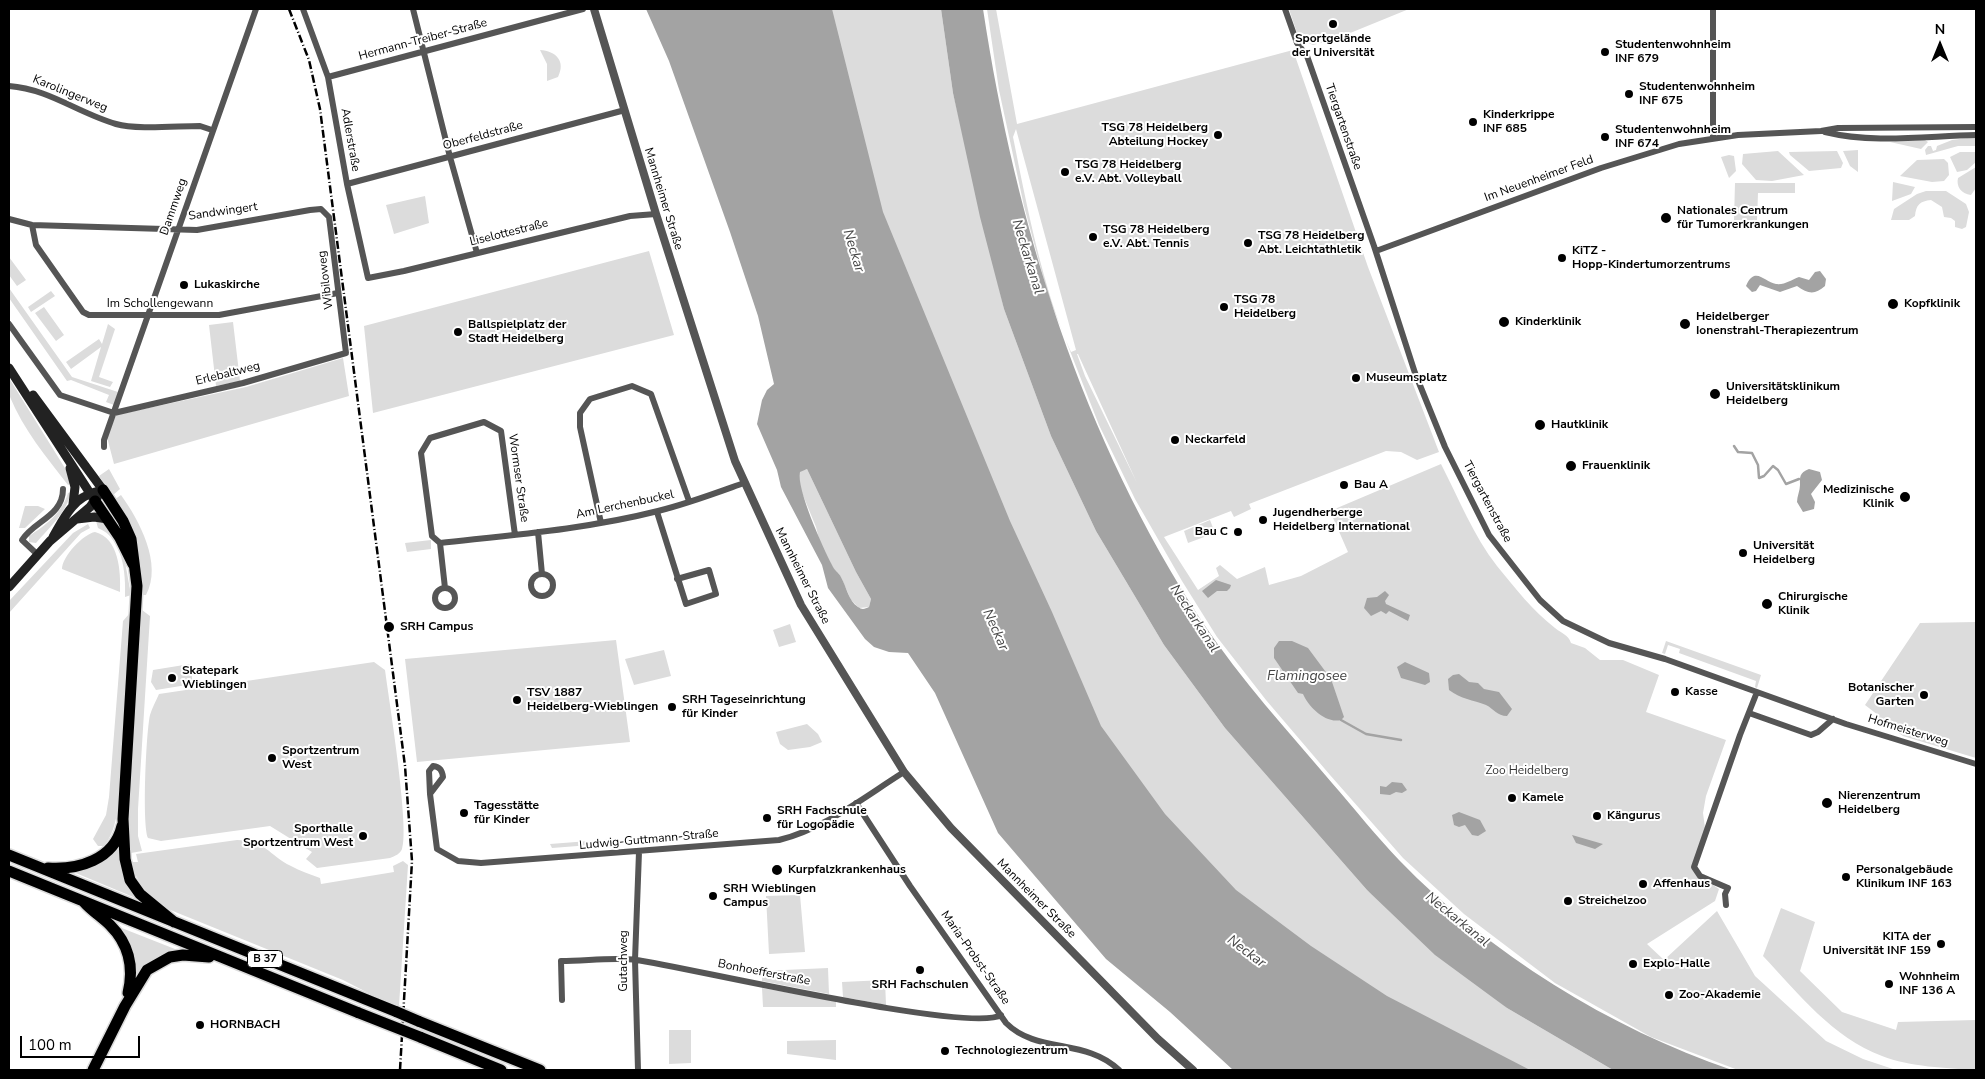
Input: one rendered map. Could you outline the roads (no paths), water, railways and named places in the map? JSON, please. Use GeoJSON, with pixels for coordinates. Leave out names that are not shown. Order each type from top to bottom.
{"type":"FeatureCollection","features":[{"type":"Feature","properties":{"kind":"highway"},"geometry":{"type":"LineString","coordinates":[[103,490],[123,521],[131,539],[137,603],[123,819],[118,846],[134,886],[140,894],[174,922]]}},
{"type":"Feature","properties":{"kind":"highway"},"geometry":{"type":"LineString","coordinates":[[92,497],[108,519],[134,568]]}},
{"type":"Feature","properties":{"kind":"highway"},"geometry":{"type":"LineString","coordinates":[[32,865],[58,869],[84,866],[118,846]]}},
{"type":"Feature","properties":{"kind":"highway","name":"B 37"},"geometry":{"type":"LineString","coordinates":[[9,855],[540,1070]]}},
{"type":"Feature","properties":{"kind":"highway","name":"B 37"},"geometry":{"type":"LineString","coordinates":[[9,871],[501,1070]]}},
{"type":"Feature","properties":{"kind":"highway"},"geometry":{"type":"LineString","coordinates":[[83,901],[94,914],[117,933],[130,960],[131,982],[125,1006],[93,1070]]}},
{"type":"Feature","properties":{"kind":"highway","name":"B 37"},"geometry":{"type":"LineString","coordinates":[[125,1006],[147,970],[170,957],[194,955],[226,959]]}},
{"type":"Feature","properties":{"kind":"main road"},"geometry":{"type":"LineString","coordinates":[[9,366],[92,497]]}},
{"type":"Feature","properties":{"kind":"main road"},"geometry":{"type":"LineString","coordinates":[[9,366],[103,490],[92,497],[73,504]]}},
{"type":"Feature","properties":{"kind":"main road"},"geometry":{"type":"LineString","coordinates":[[9,587],[50,541],[73,504],[74,483],[65,456]]}},
{"type":"Feature","properties":{"kind":"main road"},"geometry":{"type":"LineString","coordinates":[[50,541],[77,519],[92,497]]}},
{"type":"Feature","properties":{"kind":"main road"},"geometry":{"type":"LineString","coordinates":[[77,519],[94,517],[108,519]]}},
{"type":"Feature","properties":{"kind":"street","name":"Dammweg"},"geometry":{"type":"LineString","coordinates":[[104,447],[104,440],[256,9]]}},
{"type":"Feature","properties":{"kind":"street","name":"Adlerstraße"},"geometry":{"type":"LineString","coordinates":[[303,9],[328,77],[347,184],[368,278]]}},
{"type":"Feature","properties":{"kind":"street"},"geometry":{"type":"LineString","coordinates":[[413,9],[450,157],[477,253]]}},
{"type":"Feature","properties":{"kind":"street","name":"Hermann-Treiber-Straße"},"geometry":{"type":"LineString","coordinates":[[328,77],[583,9]]}},
{"type":"Feature","properties":{"kind":"street","name":"Mannheimer Straße"},"geometry":{"type":"LineString","coordinates":[[594,9],[656,214],[735,461],[801,605],[904,772],[951,828],[1158,1039],[1192,1070]]}},
{"type":"Feature","properties":{"kind":"street","name":"Tiergartenstraße"},"geometry":{"type":"LineString","coordinates":[[1285,9],[1297,43],[1307,56],[1376,251],[1415,373],[1447,451],[1489,535],[1540,600],[1563,621],[1609,643],[1665,659],[1758,692]]}},
{"type":"Feature","properties":{"kind":"street"},"geometry":{"type":"LineString","coordinates":[[1713,9],[1713,138]]}},
{"type":"Feature","properties":{"kind":"street","name":"Karolingerweg"},"geometry":{"type":"LineString","coordinates":[[9,86],[41,92],[63,101],[86,115],[119,125],[200,126],[212,130]]}},
{"type":"Feature","properties":{"kind":"street","name":"Oberfeldstraße"},"geometry":{"type":"LineString","coordinates":[[347,184],[625,110]]}},
{"type":"Feature","properties":{"kind":"street","name":"Im Neuenheimer Feld"},"geometry":{"type":"LineString","coordinates":[[1376,251],[1628,159],[1679,144],[1713,138],[1772,132],[1821,131],[1838,128],[1976,127]]}},
{"type":"Feature","properties":{"kind":"street","name":"Im Neuenheimer Feld"},"geometry":{"type":"LineString","coordinates":[[1821,131],[1868,138],[1946,138],[1976,135]]}},
{"type":"Feature","properties":{"kind":"street","name":"Sandwingert"},"geometry":{"type":"LineString","coordinates":[[9,219],[32,225],[197,230],[321,209]]}},
{"type":"Feature","properties":{"kind":"street","name":"Wibiloweg"},"geometry":{"type":"LineString","coordinates":[[321,209],[330,217],[346,353]]}},
{"type":"Feature","properties":{"kind":"street","name":"Liselottestraße"},"geometry":{"type":"LineString","coordinates":[[368,278],[630,216],[656,214]]}},
{"type":"Feature","properties":{"kind":"street","name":"Im Schollengewann"},"geometry":{"type":"LineString","coordinates":[[32,225],[36,245],[86,314],[219,315],[338,293]]}},
{"type":"Feature","properties":{"kind":"street"},"geometry":{"type":"LineString","coordinates":[[9,324],[60,395],[114,413]]}},
{"type":"Feature","properties":{"kind":"street","name":"Erlebaltweg"},"geometry":{"type":"LineString","coordinates":[[114,413],[243,383],[346,353]]}},
{"type":"Feature","properties":{"kind":"street"},"geometry":{"type":"LineString","coordinates":[[601,523],[580,428],[580,413],[590,399],[632,386],[651,394],[690,501]]}},
{"type":"Feature","properties":{"kind":"street","name":"Wormser Straße"},"geometry":{"type":"LineString","coordinates":[[440,543],[432,536],[421,453],[430,438],[484,422],[501,431],[515,535]]}},
{"type":"Feature","properties":{"kind":"street","name":"Am Lerchenbuckel"},"geometry":{"type":"LineString","coordinates":[[440,543],[601,523],[657,512],[744,483]]}},
{"type":"Feature","properties":{"kind":"street"},"geometry":{"type":"LineString","coordinates":[[38,555],[22,540],[26,534],[51,516],[63,496],[63,489]]}},
{"type":"Feature","properties":{"kind":"street"},"geometry":{"type":"LineString","coordinates":[[657,512],[677,579],[686,604],[716,594],[709,570],[677,579]]}},
{"type":"Feature","properties":{"kind":"street"},"geometry":{"type":"LineString","coordinates":[[538,532],[542,574]]}},
{"type":"Feature","properties":{"kind":"street"},"geometry":{"type":"LineString","coordinates":[[440,543],[445,588]]}},
{"type":"Feature","properties":{"kind":"street"},"geometry":{"type":"LineString","coordinates":[[1726,905],[1725,894],[1728,888],[1700,876],[1694,867],[1758,692]]}},
{"type":"Feature","properties":{"kind":"street","name":"Hofmeisterweg"},"geometry":{"type":"LineString","coordinates":[[1758,692],[1832,719],[1976,764]]}},
{"type":"Feature","properties":{"kind":"street"},"geometry":{"type":"LineString","coordinates":[[1749,713],[1811,735],[1832,719]]}},
{"type":"Feature","properties":{"kind":"street","name":"Ludwig-Guttmann-Straße"},"geometry":{"type":"LineString","coordinates":[[430,794],[437,849],[458,861],[490,863],[779,840],[803,833],[856,803],[904,772]]}},
{"type":"Feature","properties":{"kind":"street","name":"Maria-Probst-Straße"},"geometry":{"type":"LineString","coordinates":[[856,803],[910,886],[1001,1015],[1013,1029],[1023,1036],[1087,1052],[1102,1058],[1119,1070]]}},
{"type":"Feature","properties":{"kind":"street","name":"Gutachweg"},"geometry":{"type":"LineString","coordinates":[[638,852],[635,960],[638,1070]]}},
{"type":"Feature","properties":{"kind":"street","name":"Bonhoefferstraße"},"geometry":{"type":"LineString","coordinates":[[562,1000],[561,961],[635,960],[894,1009],[970,1019],[996,1019],[1001,1015]]}},
{"type":"Feature","properties":{"kind":"water","name":"Neckar"},"geometry":{"type":"Polygon","coordinates":[[[646,9],[832,9],[883,212],[1010,521],[1101,726],[1165,814],[1236,890],[1311,946],[1387,996],[1530,1070],[1233,1070],[1170,1012],[1106,959],[998,833],[935,693],[908,653],[889,652],[874,647],[865,639],[828,588],[822,565],[781,487],[777,470],[757,424],[762,400],[767,390],[774,384],[758,316],[669,61],[646,9]],[[807,469],[800,472],[802,491],[806,504],[828,557],[841,577],[852,601],[859,608],[865,609],[869,607],[871,599],[856,572],[807,469]]]}},
{"type":"Feature","properties":{"kind":"water","name":"Neckarkanal"},"geometry":{"type":"Polygon","coordinates":[[[941,9],[983,9],[997,90],[1014,170],[1035,250],[1060,328],[1089,405],[1122,480],[1160,552],[1203,623],[1233,665],[1390,851],[1434,894],[1472,927],[1512,957],[1597,1010],[1641,1033],[1686,1053],[1732,1070],[1613,1070],[1507,1008],[1435,955],[1367,890],[1225,728],[1164,645],[1096,531],[1051,436],[1004,309],[980,217],[953,93],[941,9]]]}},
{"type":"Feature","properties":{"kind":"water"},"geometry":{"type":"Polygon","coordinates":[[[1820,271],[1826,279],[1825,286],[1815,292],[1805,291],[1797,286],[1780,292],[1760,285],[1756,291],[1752,292],[1746,286],[1749,280],[1757,276],[1779,284],[1799,277],[1809,280],[1815,272],[1820,271]]]}},
{"type":"Feature","properties":{"kind":"water"},"geometry":{"type":"Polygon","coordinates":[[[1809,469],[1820,472],[1822,480],[1811,494],[1815,502],[1814,509],[1803,512],[1797,502],[1800,477],[1803,472],[1809,469]]]}},
{"type":"Feature","properties":{"kind":"water"},"geometry":{"type":"Polygon","coordinates":[[[1216,580],[1231,585],[1230,588],[1227,591],[1217,591],[1208,598],[1202,591],[1216,580]]]}},
{"type":"Feature","properties":{"kind":"water"},"geometry":{"type":"Polygon","coordinates":[[[1385,591],[1389,595],[1385,601],[1386,604],[1410,615],[1408,621],[1389,611],[1386,614],[1381,611],[1371,616],[1364,608],[1367,598],[1377,597],[1385,591]]]}},
{"type":"Feature","properties":{"kind":"water","name":"Flamingosee"},"geometry":{"type":"Polygon","coordinates":[[[1279,641],[1292,641],[1308,648],[1331,679],[1344,717],[1341,720],[1335,721],[1323,717],[1313,709],[1303,694],[1298,693],[1274,658],[1274,648],[1279,641]]]}},
{"type":"Feature","properties":{"kind":"water"},"geometry":{"type":"Polygon","coordinates":[[[1405,662],[1429,673],[1430,682],[1425,685],[1401,678],[1397,667],[1405,662]]]}},
{"type":"Feature","properties":{"kind":"water"},"geometry":{"type":"Polygon","coordinates":[[[1459,674],[1469,682],[1478,683],[1484,689],[1499,692],[1512,709],[1507,716],[1501,715],[1486,705],[1449,690],[1448,679],[1453,675],[1459,674]]]}},
{"type":"Feature","properties":{"kind":"water"},"geometry":{"type":"Polygon","coordinates":[[[1392,782],[1402,783],[1407,790],[1390,795],[1380,794],[1380,786],[1386,787],[1392,782]]]}},
{"type":"Feature","properties":{"kind":"water"},"geometry":{"type":"Polygon","coordinates":[[[1459,812],[1480,820],[1486,831],[1478,836],[1472,835],[1465,825],[1459,827],[1454,825],[1452,815],[1459,812]]]}},
{"type":"Feature","properties":{"kind":"water"},"geometry":{"type":"Polygon","coordinates":[[[1572,835],[1603,844],[1595,849],[1576,843],[1572,835]]]}},
{"type":"Feature","properties":{"kind":"waterway"},"geometry":{"type":"LineString","coordinates":[[1734,446],[1738,452],[1752,453],[1758,465],[1759,478],[1764,476],[1773,466],[1778,470],[1786,484],[1799,479]]}},
{"type":"Feature","properties":{"kind":"waterway"},"geometry":{"type":"LineString","coordinates":[[1341,720],[1366,734],[1401,740]]}},
{"type":"Feature","properties":{"kind":"railway"},"geometry":{"type":"LineString","coordinates":[[289,9],[309,60],[320,109],[405,766],[412,861],[400,1070]]}},
{"type":"Feature","properties":{"kind":"place","name":"Sportgelände der Universität"},"geometry":{"type":"Point","coordinates":[1333,24]}},
{"type":"Feature","properties":{"kind":"place","name":"Studentenwohnheim INF 679"},"geometry":{"type":"Point","coordinates":[1605,52]}},
{"type":"Feature","properties":{"kind":"place","name":"Studentenwohnheim INF 675"},"geometry":{"type":"Point","coordinates":[1629,94]}},
{"type":"Feature","properties":{"kind":"place","name":"Kinderkrippe INF 685"},"geometry":{"type":"Point","coordinates":[1473,122]}},
{"type":"Feature","properties":{"kind":"place","name":"TSG 78 Heidelberg Abteilung Hockey"},"geometry":{"type":"Point","coordinates":[1218,135]}},
{"type":"Feature","properties":{"kind":"place","name":"Studentenwohnheim INF 674"},"geometry":{"type":"Point","coordinates":[1605,137]}},
{"type":"Feature","properties":{"kind":"place","name":"TSG 78 Heidelberg e.V. Abt. Volleyball"},"geometry":{"type":"Point","coordinates":[1065,172]}},
{"type":"Feature","properties":{"kind":"place","name":"Nationales Centrum für Tumorerkrankungen"},"geometry":{"type":"Point","coordinates":[1666,218]}},
{"type":"Feature","properties":{"kind":"place","name":"TSG 78 Heidelberg e.V. Abt. Tennis"},"geometry":{"type":"Point","coordinates":[1093,237]}},
{"type":"Feature","properties":{"kind":"place","name":"TSG 78 Heidelberg Abt. Leichtathletik"},"geometry":{"type":"Point","coordinates":[1248,243]}},
{"type":"Feature","properties":{"kind":"place","name":"KiTZ - Hopp-Kindertumorzentrums"},"geometry":{"type":"Point","coordinates":[1562,258]}},
{"type":"Feature","properties":{"kind":"place","name":"Lukaskirche"},"geometry":{"type":"Point","coordinates":[184,285]}},
{"type":"Feature","properties":{"kind":"place","name":"Kopfklinik"},"geometry":{"type":"Point","coordinates":[1893,304]}},
{"type":"Feature","properties":{"kind":"place","name":"TSG 78 Heidelberg"},"geometry":{"type":"Point","coordinates":[1224,307]}},
{"type":"Feature","properties":{"kind":"place","name":"Kinderklinik"},"geometry":{"type":"Point","coordinates":[1504,322]}},
{"type":"Feature","properties":{"kind":"place","name":"Heidelberger Ionenstrahl-Therapiezentrum"},"geometry":{"type":"Point","coordinates":[1685,324]}},
{"type":"Feature","properties":{"kind":"place","name":"Ballspielplatz der Stadt Heidelberg"},"geometry":{"type":"Point","coordinates":[458,332]}},
{"type":"Feature","properties":{"kind":"place","name":"Museumsplatz"},"geometry":{"type":"Point","coordinates":[1356,378]}},
{"type":"Feature","properties":{"kind":"place","name":"Universitätsklinikum Heidelberg"},"geometry":{"type":"Point","coordinates":[1715,394]}},
{"type":"Feature","properties":{"kind":"place","name":"Hautklinik"},"geometry":{"type":"Point","coordinates":[1540,425]}},
{"type":"Feature","properties":{"kind":"place","name":"Neckarfeld"},"geometry":{"type":"Point","coordinates":[1175,440]}},
{"type":"Feature","properties":{"kind":"place","name":"Frauenklinik"},"geometry":{"type":"Point","coordinates":[1571,466]}},
{"type":"Feature","properties":{"kind":"place","name":"Bau A"},"geometry":{"type":"Point","coordinates":[1344,485]}},
{"type":"Feature","properties":{"kind":"place","name":"Medizinische Klinik"},"geometry":{"type":"Point","coordinates":[1905,497]}},
{"type":"Feature","properties":{"kind":"place","name":"Jugendherberge Heidelberg International"},"geometry":{"type":"Point","coordinates":[1263,520]}},
{"type":"Feature","properties":{"kind":"place","name":"Bau C"},"geometry":{"type":"Point","coordinates":[1238,532]}},
{"type":"Feature","properties":{"kind":"place","name":"Universität Heidelberg"},"geometry":{"type":"Point","coordinates":[1743,553]}},
{"type":"Feature","properties":{"kind":"place","name":"Chirurgische Klinik"},"geometry":{"type":"Point","coordinates":[1767,604]}},
{"type":"Feature","properties":{"kind":"place","name":"SRH Campus"},"geometry":{"type":"Point","coordinates":[389,627]}},
{"type":"Feature","properties":{"kind":"place","name":"Skatepark Wieblingen"},"geometry":{"type":"Point","coordinates":[172,678]}},
{"type":"Feature","properties":{"kind":"place","name":"Kasse"},"geometry":{"type":"Point","coordinates":[1675,692]}},
{"type":"Feature","properties":{"kind":"place","name":"Botanischer Garten"},"geometry":{"type":"Point","coordinates":[1924,695]}},
{"type":"Feature","properties":{"kind":"place","name":"TSV 1887 Heidelberg-Wieblingen"},"geometry":{"type":"Point","coordinates":[517,700]}},
{"type":"Feature","properties":{"kind":"place","name":"SRH Tageseinrichtung für Kinder"},"geometry":{"type":"Point","coordinates":[672,707]}},
{"type":"Feature","properties":{"kind":"place","name":"Sportzentrum West"},"geometry":{"type":"Point","coordinates":[272,758]}},
{"type":"Feature","properties":{"kind":"place","name":"Kamele"},"geometry":{"type":"Point","coordinates":[1512,798]}},
{"type":"Feature","properties":{"kind":"place","name":"Nierenzentrum Heidelberg"},"geometry":{"type":"Point","coordinates":[1827,803]}},
{"type":"Feature","properties":{"kind":"place","name":"Tagesstätte für Kinder"},"geometry":{"type":"Point","coordinates":[464,813]}},
{"type":"Feature","properties":{"kind":"place","name":"Kängurus"},"geometry":{"type":"Point","coordinates":[1597,816]}},
{"type":"Feature","properties":{"kind":"place","name":"SRH Fachschule für Logopädie"},"geometry":{"type":"Point","coordinates":[767,818]}},
{"type":"Feature","properties":{"kind":"place","name":"Sporthalle Sportzentrum West"},"geometry":{"type":"Point","coordinates":[363,836]}},
{"type":"Feature","properties":{"kind":"place","name":"Kurpfalzkrankenhaus"},"geometry":{"type":"Point","coordinates":[777,870]}},
{"type":"Feature","properties":{"kind":"place","name":"Personalgebäude Klinikum INF 163"},"geometry":{"type":"Point","coordinates":[1846,877]}},
{"type":"Feature","properties":{"kind":"place","name":"Affenhaus"},"geometry":{"type":"Point","coordinates":[1643,884]}},
{"type":"Feature","properties":{"kind":"place","name":"SRH Wieblingen Campus"},"geometry":{"type":"Point","coordinates":[713,896]}},
{"type":"Feature","properties":{"kind":"place","name":"Streichelzoo"},"geometry":{"type":"Point","coordinates":[1568,901]}},
{"type":"Feature","properties":{"kind":"place","name":"KITA der Universität INF 159"},"geometry":{"type":"Point","coordinates":[1941,944]}},
{"type":"Feature","properties":{"kind":"place","name":"Explo-Halle"},"geometry":{"type":"Point","coordinates":[1633,964]}},
{"type":"Feature","properties":{"kind":"place","name":"SRH Fachschulen"},"geometry":{"type":"Point","coordinates":[920,970]}},
{"type":"Feature","properties":{"kind":"place","name":"Wohnheim INF 136 A"},"geometry":{"type":"Point","coordinates":[1889,984]}},
{"type":"Feature","properties":{"kind":"place","name":"Zoo-Akademie"},"geometry":{"type":"Point","coordinates":[1669,995]}},
{"type":"Feature","properties":{"kind":"place","name":"HORNBACH"},"geometry":{"type":"Point","coordinates":[200,1025]}},
{"type":"Feature","properties":{"kind":"place","name":"Technologiezentrum"},"geometry":{"type":"Point","coordinates":[945,1051]}},
{"type":"Feature","properties":{"kind":"park label","name":"Zoo Heidelberg"},"geometry":{"type":"Point","coordinates":[1527,771]}}]}
